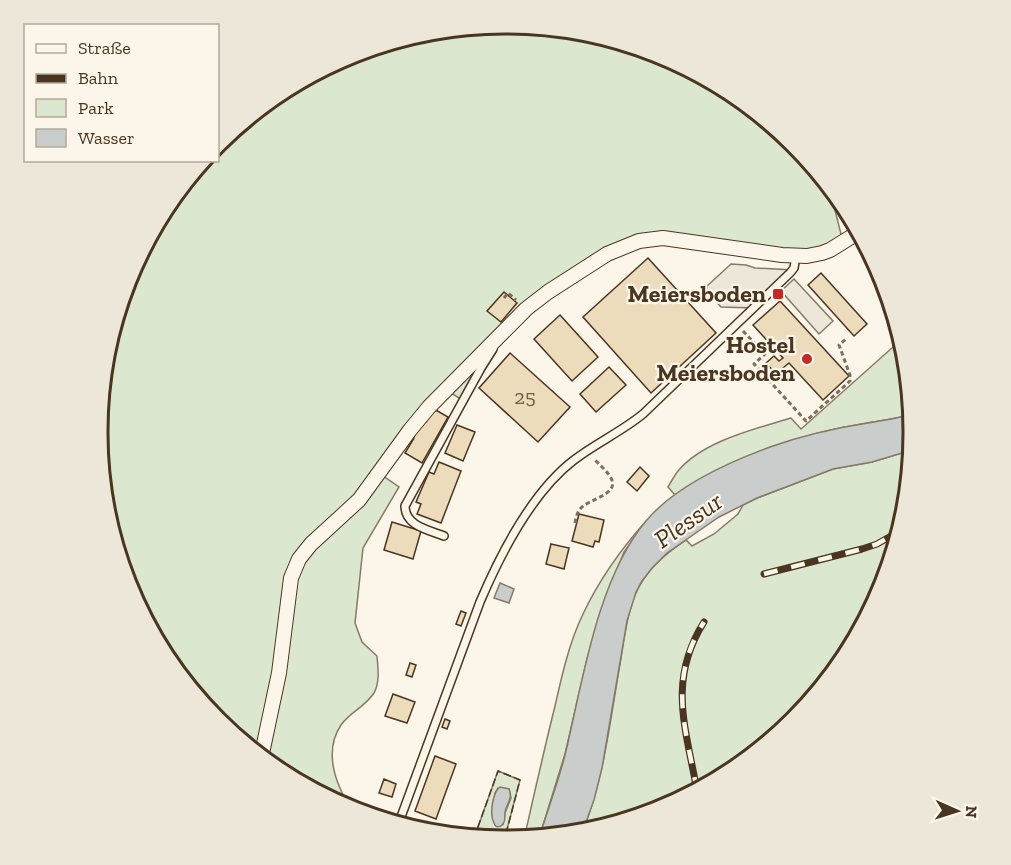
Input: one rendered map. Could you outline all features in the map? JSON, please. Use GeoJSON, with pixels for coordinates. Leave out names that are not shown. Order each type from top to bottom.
{"type":"FeatureCollection","features":[{"type":"Feature","properties":{"kind":"street"},"geometry":{"type":"LineString","coordinates":[[263,748],[279,672],[291,578],[299,559],[311,544],[359,500],[429,407],[526,309],[607,254],[639,241],[663,238],[796,256],[822,253],[852,237]]}},
{"type":"Feature","properties":{"kind":"lane"},"geometry":{"type":"LineString","coordinates":[[401,817],[476,613],[496,567],[545,489],[574,460],[643,414],[790,273],[794,268],[796,256]]}},
{"type":"Feature","properties":{"kind":"lane"},"geometry":{"type":"LineString","coordinates":[[444,536],[412,522],[406,515],[405,506],[481,368],[508,327]]}},
{"type":"Feature","properties":{"kind":"path"},"geometry":{"type":"LineString","coordinates":[[504,298],[508,293],[518,302]]}},
{"type":"Feature","properties":{"kind":"path"},"geometry":{"type":"LineString","coordinates":[[736,324],[765,354],[754,364],[806,421],[850,381],[839,345],[848,338]]}},
{"type":"Feature","properties":{"kind":"path"},"geometry":{"type":"LineString","coordinates":[[575,523],[582,507],[607,494],[613,485],[609,475],[587,451]]}},
{"type":"Feature","properties":{"kind":"green space"},"geometry":{"type":"Polygon","coordinates":[[[479,35],[532,35],[609,48],[682,76],[705,88],[748,117],[787,151],[805,170],[835,209],[843,242],[822,253],[674,239],[627,245],[508,327],[464,401],[446,390],[379,473],[399,487],[363,548],[355,623],[362,642],[377,656],[377,684],[370,698],[349,716],[337,732],[332,756],[337,780],[344,796],[306,777],[263,748],[243,732],[206,695],[161,631],[138,585],[129,560],[121,536],[111,484],[108,459],[108,406],[121,329],[149,256],[161,233],[190,190],[214,162],[219,162],[219,156],[243,133],[306,88],[353,65],[378,56],[402,48],[454,38],[479,35]]]}},
{"type":"Feature","properties":{"kind":"green space"},"geometry":{"type":"Polygon","coordinates":[[[894,346],[903,416],[832,430],[787,442],[730,465],[675,495],[668,487],[678,471],[689,461],[730,437],[791,418],[801,429],[894,346]]]}},
{"type":"Feature","properties":{"kind":"green space"},"geometry":{"type":"Polygon","coordinates":[[[903,453],[896,510],[890,536],[862,609],[850,632],[821,675],[805,695],[768,732],[727,763],[658,800],[586,822],[601,771],[630,610],[638,589],[652,568],[686,540],[692,546],[714,534],[738,514],[743,505],[757,498],[833,469],[872,462],[903,453]]]}},
{"type":"Feature","properties":{"kind":"green space"},"geometry":{"type":"Polygon","coordinates":[[[647,520],[624,552],[604,602],[587,659],[565,754],[542,829],[526,830],[560,683],[574,636],[604,576],[647,520]]]}},
{"type":"Feature","properties":{"kind":"green space"},"geometry":{"type":"Polygon","coordinates":[[[498,771],[520,780],[507,830],[477,830],[498,771]],[[498,788],[495,793],[492,815],[503,824],[505,813],[511,798],[509,789],[498,788]]]}},
{"type":"Feature","properties":{"kind":"shaded area"},"geometry":{"type":"Polygon","coordinates":[[[731,264],[793,270],[753,308],[721,307],[707,291],[707,286],[731,264]]]}},
{"type":"Feature","properties":{"kind":"shaded area"},"geometry":{"type":"Polygon","coordinates":[[[794,279],[833,321],[819,334],[781,291],[794,279]]]}},
{"type":"Feature","properties":{"kind":"water","name":"Plessur"},"geometry":{"type":"Polygon","coordinates":[[[903,416],[903,453],[872,462],[833,469],[757,498],[719,517],[667,553],[652,568],[636,592],[627,621],[602,768],[586,822],[542,829],[563,762],[594,630],[604,600],[629,544],[646,521],[658,508],[687,486],[754,453],[818,433],[903,416]]]}},
{"type":"Feature","properties":{"kind":"water"},"geometry":{"type":"Polygon","coordinates":[[[500,583],[514,589],[509,603],[494,598],[500,583]]]}},
{"type":"Feature","properties":{"kind":"water"},"geometry":{"type":"Polygon","coordinates":[[[500,787],[509,789],[510,795],[504,821],[498,827],[493,819],[492,809],[495,793],[500,787]]]}},
{"type":"Feature","properties":{"kind":"building"},"geometry":{"type":"Polygon","coordinates":[[[648,258],[716,333],[651,393],[583,317],[648,258]]]}},
{"type":"Feature","properties":{"kind":"building"},"geometry":{"type":"Polygon","coordinates":[[[821,273],[867,324],[854,336],[808,285],[821,273]]]}},
{"type":"Feature","properties":{"kind":"building"},"geometry":{"type":"Polygon","coordinates":[[[504,292],[517,303],[501,322],[487,311],[504,292]]]}},
{"type":"Feature","properties":{"kind":"building"},"geometry":{"type":"Polygon","coordinates":[[[780,301],[849,376],[823,400],[789,363],[778,376],[766,363],[774,356],[779,361],[783,358],[753,325],[780,301]]]}},
{"type":"Feature","properties":{"kind":"building"},"geometry":{"type":"Polygon","coordinates":[[[560,315],[598,357],[572,381],[534,339],[560,315]]]}},
{"type":"Feature","properties":{"kind":"building"},"geometry":{"type":"Polygon","coordinates":[[[510,353],[570,407],[538,442],[479,388],[510,353]]]}},
{"type":"Feature","properties":{"kind":"building"},"geometry":{"type":"Polygon","coordinates":[[[609,367],[626,385],[596,412],[580,394],[609,367]]]}},
{"type":"Feature","properties":{"kind":"building"},"geometry":{"type":"Polygon","coordinates":[[[434,409],[448,417],[422,463],[405,453],[422,419],[426,422],[434,409]]]}},
{"type":"Feature","properties":{"kind":"building"},"geometry":{"type":"Polygon","coordinates":[[[457,425],[475,432],[463,461],[445,453],[457,425]]]}},
{"type":"Feature","properties":{"kind":"building"},"geometry":{"type":"Polygon","coordinates":[[[439,462],[461,471],[441,523],[417,514],[421,504],[416,502],[429,472],[434,474],[439,462]]]}},
{"type":"Feature","properties":{"kind":"building"},"geometry":{"type":"Polygon","coordinates":[[[640,467],[649,476],[637,491],[627,482],[640,467]]]}},
{"type":"Feature","properties":{"kind":"building"},"geometry":{"type":"Polygon","coordinates":[[[579,514],[604,520],[599,542],[595,541],[593,547],[572,541],[579,514]]]}},
{"type":"Feature","properties":{"kind":"building"},"geometry":{"type":"Polygon","coordinates":[[[392,522],[421,531],[413,559],[384,550],[392,522]]]}},
{"type":"Feature","properties":{"kind":"building"},"geometry":{"type":"Polygon","coordinates":[[[551,544],[569,548],[564,569],[546,564],[551,544]]]}},
{"type":"Feature","properties":{"kind":"building"},"geometry":{"type":"Polygon","coordinates":[[[461,611],[466,613],[461,626],[456,624],[461,611]]]}},
{"type":"Feature","properties":{"kind":"building"},"geometry":{"type":"Polygon","coordinates":[[[410,663],[416,665],[412,677],[406,675],[410,663]]]}},
{"type":"Feature","properties":{"kind":"building"},"geometry":{"type":"Polygon","coordinates":[[[393,694],[415,702],[407,723],[385,716],[393,694]]]}},
{"type":"Feature","properties":{"kind":"building"},"geometry":{"type":"Polygon","coordinates":[[[445,719],[450,721],[447,729],[442,727],[445,719]]]}},
{"type":"Feature","properties":{"kind":"building"},"geometry":{"type":"Polygon","coordinates":[[[435,756],[456,764],[436,819],[415,811],[435,756]]]}},
{"type":"Feature","properties":{"kind":"building"},"geometry":{"type":"Polygon","coordinates":[[[384,779],[396,784],[392,797],[379,793],[384,779]]]}},
{"type":"Feature","properties":{"kind":"railway"},"geometry":{"type":"LineString","coordinates":[[764,574],[862,549],[890,537]]}},
{"type":"Feature","properties":{"kind":"railway"},"geometry":{"type":"LineString","coordinates":[[695,782],[685,725],[683,685],[686,664],[704,622]]}},
{"type":"Feature","properties":{"kind":"fence"},"geometry":{"type":"LineString","coordinates":[[477,830],[498,771],[520,780],[507,830]]}},
{"type":"Feature","properties":{"kind":"place","name":"Meiersboden"},"geometry":{"type":"Point","coordinates":[778,294]}},
{"type":"Feature","properties":{"kind":"place","name":"Hostel Meiersboden"},"geometry":{"type":"Point","coordinates":[807,359]}}]}
